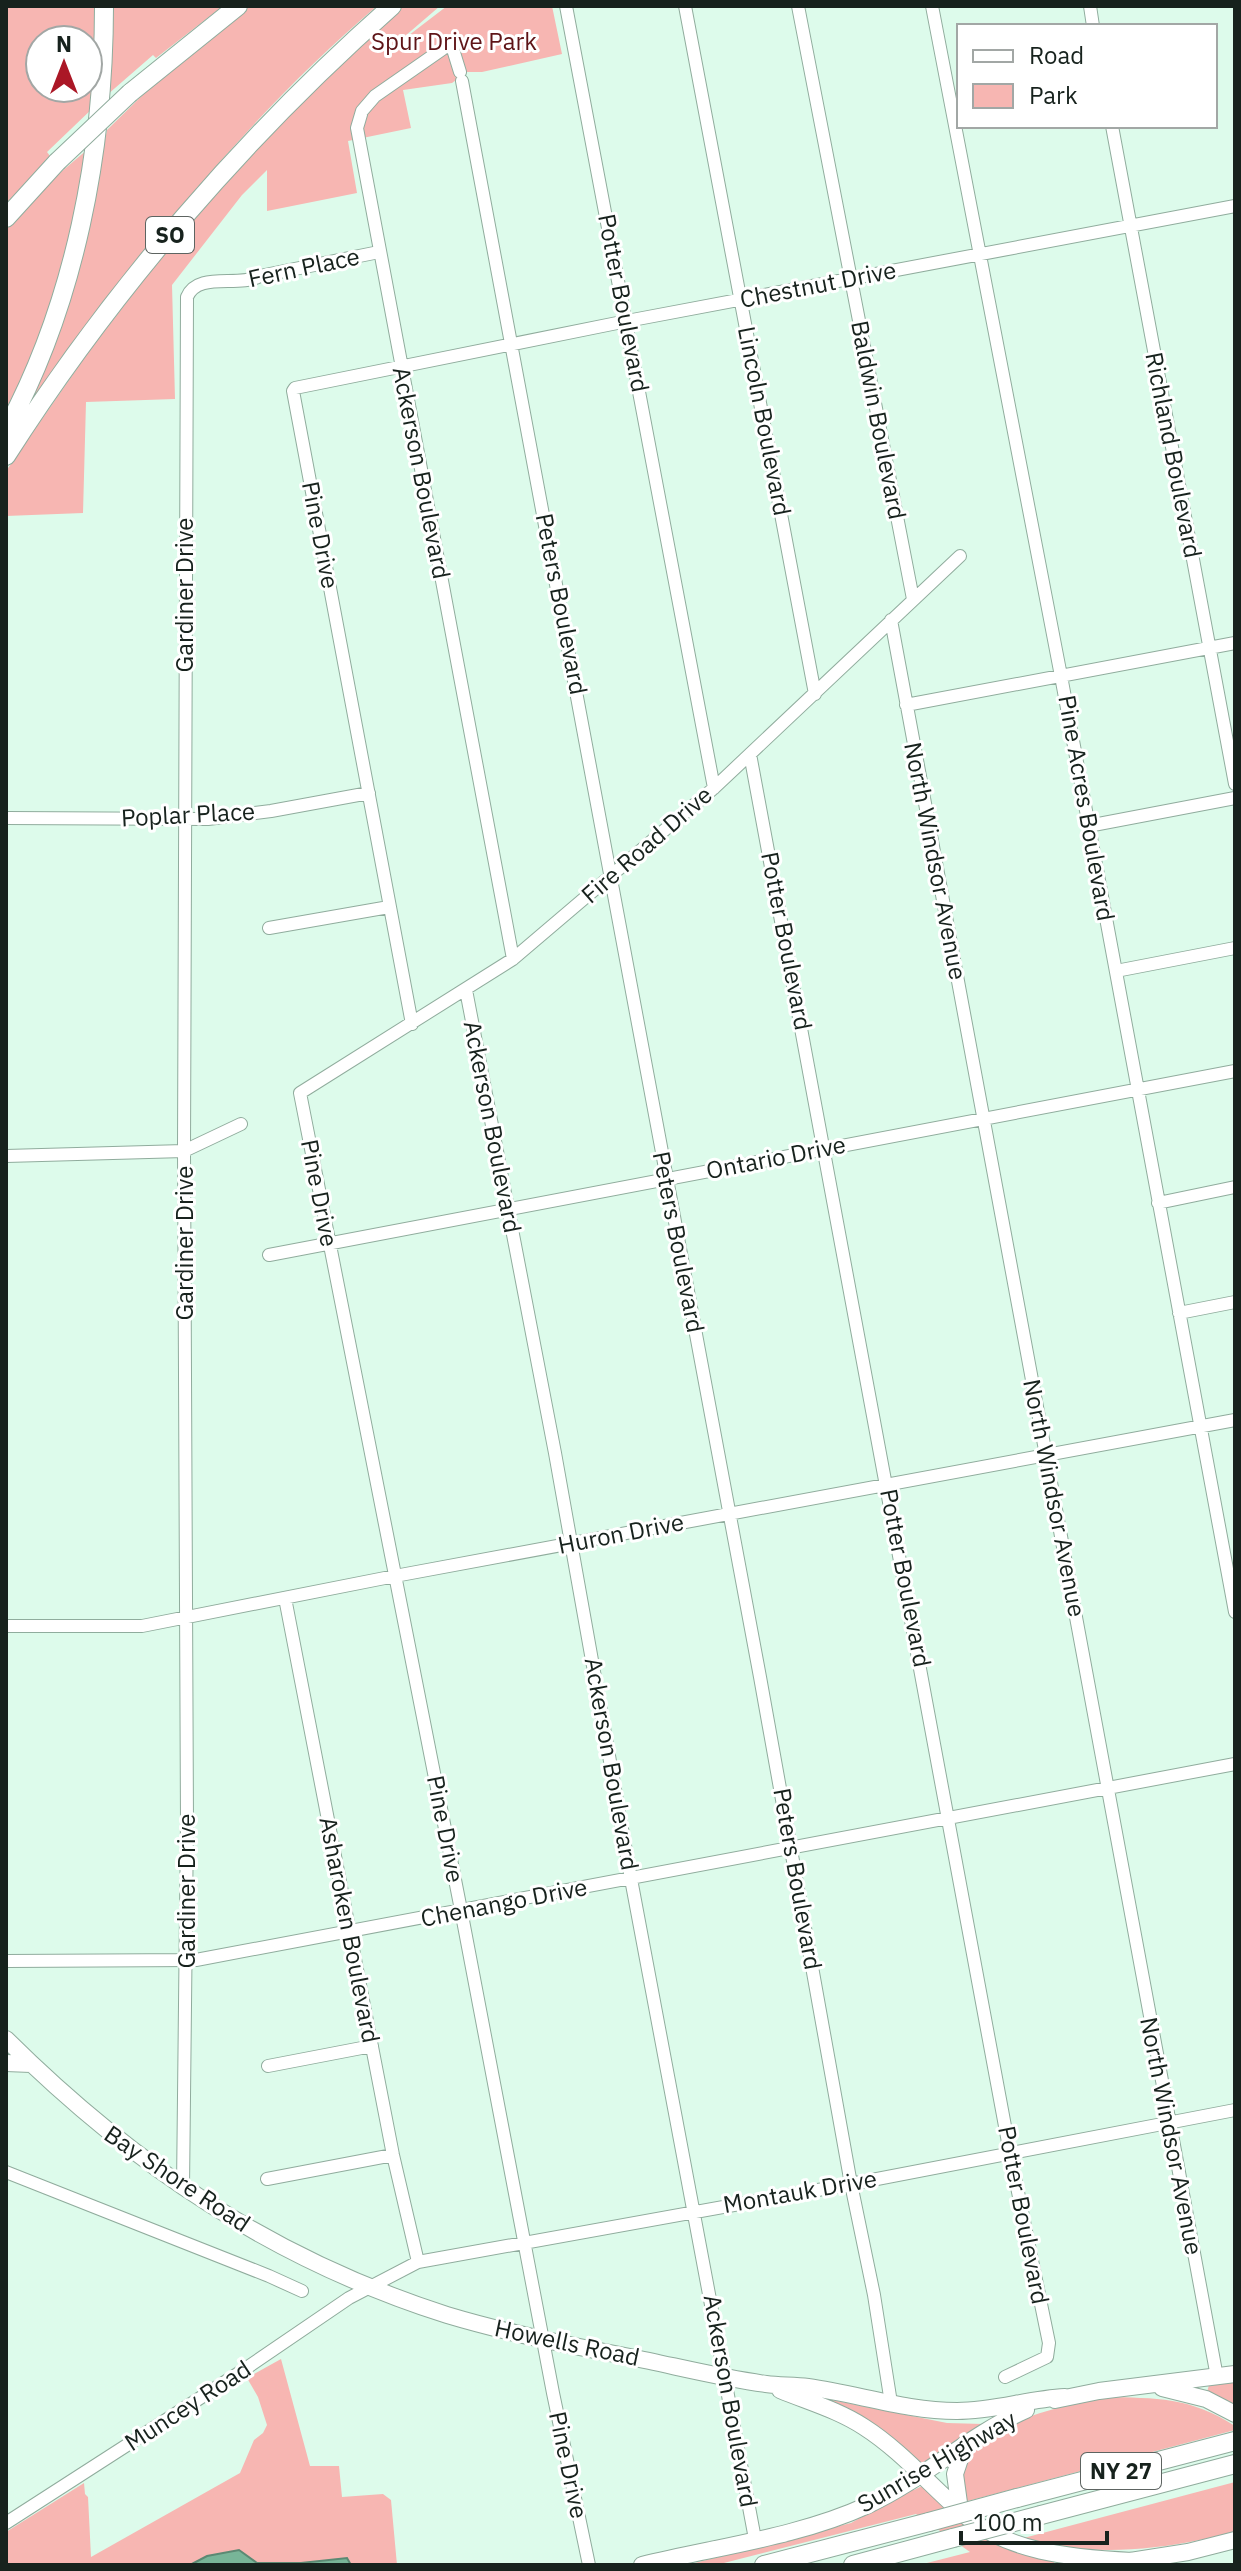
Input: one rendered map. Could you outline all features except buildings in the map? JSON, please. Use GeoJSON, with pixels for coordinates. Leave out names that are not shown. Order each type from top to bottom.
{"type":"FeatureCollection","features":[{"type":"Feature","properties":{"kind":"highway"},"geometry":{"type":"LineString","coordinates":[[6,430],[40,354],[65,285],[81,226],[101,99],[104,6]]}},
{"type":"Feature","properties":{"kind":"highway"},"geometry":{"type":"LineString","coordinates":[[6,218],[57,162],[130,93],[238,6]]}},
{"type":"Feature","properties":{"kind":"highway","name":"SO"},"geometry":{"type":"LineString","coordinates":[[6,456],[90,335],[174,230],[287,104],[392,6]]}},
{"type":"Feature","properties":{"kind":"highway","name":"Sunrise Highway"},"geometry":{"type":"LineString","coordinates":[[764,2565],[1229,2442]]}},
{"type":"Feature","properties":{"kind":"highway","name":"NY 27"},"geometry":{"type":"LineString","coordinates":[[853,2565],[1235,2464]]}},
{"type":"Feature","properties":{"kind":"main road","name":"Bay Shore Road"},"geometry":{"type":"LineString","coordinates":[[6,2039],[112,2137],[183,2188],[275,2243],[370,2287]]}},
{"type":"Feature","properties":{"kind":"main road"},"geometry":{"type":"LineString","coordinates":[[6,2063],[31,2064]]}},
{"type":"Feature","properties":{"kind":"main road","name":"Howells Road"},"geometry":{"type":"LineString","coordinates":[[370,2287],[456,2317],[544,2340],[767,2384],[807,2387],[936,2410],[1005,2408],[1032,2400],[1065,2397]]}},
{"type":"Feature","properties":{"kind":"main road","name":"Sunrise Highway"},"geometry":{"type":"LineString","coordinates":[[642,2565],[755,2539],[855,2511],[881,2499],[1016,2415],[1065,2397],[1235,2374]]}},
{"type":"Feature","properties":{"kind":"main road","name":"Howells Road"},"geometry":{"type":"LineString","coordinates":[[767,2384],[852,2419],[892,2447],[960,2512],[995,2535],[1032,2549],[1078,2557],[1132,2561]]}},
{"type":"Feature","properties":{"kind":"main road"},"geometry":{"type":"LineString","coordinates":[[1137,2386],[1165,2388],[1198,2396],[1235,2414]]}},
{"type":"Feature","properties":{"kind":"main road"},"geometry":{"type":"LineString","coordinates":[[960,2512],[955,2474],[965,2444]]}},
{"type":"Feature","properties":{"kind":"main road"},"geometry":{"type":"LineString","coordinates":[[1099,2565],[1188,2552],[1235,2540]]}},
{"type":"Feature","properties":{"kind":"street","name":"Potter Boulevard"},"geometry":{"type":"LineString","coordinates":[[566,6],[714,788]]}},
{"type":"Feature","properties":{"kind":"street","name":"Lincoln Boulevard"},"geometry":{"type":"LineString","coordinates":[[685,6],[815,694]]}},
{"type":"Feature","properties":{"kind":"street","name":"Baldwin Boulevard"},"geometry":{"type":"LineString","coordinates":[[798,6],[913,599]]}},
{"type":"Feature","properties":{"kind":"street","name":"Pine Acres Boulevard"},"geometry":{"type":"LineString","coordinates":[[932,6],[1061,676],[1235,1612]]}},
{"type":"Feature","properties":{"kind":"street","name":"Peters Boulevard"},"geometry":{"type":"LineString","coordinates":[[357,128],[362,111],[375,96],[444,48],[452,46],[461,76],[512,344],[874,2295],[891,2403]]}},
{"type":"Feature","properties":{"kind":"street","name":"Ackerson Boulevard"},"geometry":{"type":"LineString","coordinates":[[357,128],[513,959]]}},
{"type":"Feature","properties":{"kind":"street","name":"Richland Boulevard"},"geometry":{"type":"LineString","coordinates":[[1112,128],[1235,784]]}},
{"type":"Feature","properties":{"kind":"street","name":"Chestnut Drive"},"geometry":{"type":"LineString","coordinates":[[400,366],[1235,206]]}},
{"type":"Feature","properties":{"kind":"street","name":"Fern Place"},"geometry":{"type":"LineString","coordinates":[[187,297],[190,290],[199,284],[250,281],[260,276],[379,252]]}},
{"type":"Feature","properties":{"kind":"street","name":"Gardiner Drive"},"geometry":{"type":"LineString","coordinates":[[183,2188],[186,1960],[184,1151],[187,297]]}},
{"type":"Feature","properties":{"kind":"street","name":"Pine Drive"},"geometry":{"type":"LineString","coordinates":[[400,366],[297,387],[293,391],[412,1024]]}},
{"type":"Feature","properties":{"kind":"street","name":"Fire Road Drive"},"geometry":{"type":"LineString","coordinates":[[300,1093],[513,959],[714,788],[960,556]]}},
{"type":"Feature","properties":{"kind":"street","name":"North Windsor Avenue"},"geometry":{"type":"LineString","coordinates":[[891,620],[1217,2377]]}},
{"type":"Feature","properties":{"kind":"street"},"geometry":{"type":"LineString","coordinates":[[906,705],[1235,643]]}},
{"type":"Feature","properties":{"kind":"street","name":"Potter Boulevard"},"geometry":{"type":"LineString","coordinates":[[750,754],[1010,2153],[1049,2343],[1047,2357],[1005,2377]]}},
{"type":"Feature","properties":{"kind":"street","name":"Poplar Place"},"geometry":{"type":"LineString","coordinates":[[6,818],[186,820],[271,811],[369,793]]}},
{"type":"Feature","properties":{"kind":"street"},"geometry":{"type":"LineString","coordinates":[[1088,826],[1235,798]]}},
{"type":"Feature","properties":{"kind":"street"},"geometry":{"type":"LineString","coordinates":[[269,928],[389,907]]}},
{"type":"Feature","properties":{"kind":"street"},"geometry":{"type":"LineString","coordinates":[[1116,971],[1235,948]]}},
{"type":"Feature","properties":{"kind":"street","name":"Ackerson Boulevard"},"geometry":{"type":"LineString","coordinates":[[466,990],[531,1323],[755,2539]]}},
{"type":"Feature","properties":{"kind":"street","name":"Ontario Drive"},"geometry":{"type":"LineString","coordinates":[[269,1255],[1235,1071]]}},
{"type":"Feature","properties":{"kind":"street","name":"Pine Drive"},"geometry":{"type":"LineString","coordinates":[[300,1093],[589,2565]]}},
{"type":"Feature","properties":{"kind":"street"},"geometry":{"type":"LineString","coordinates":[[6,1156],[184,1151],[241,1124]]}},
{"type":"Feature","properties":{"kind":"street"},"geometry":{"type":"LineString","coordinates":[[1158,1203],[1235,1187]]}},
{"type":"Feature","properties":{"kind":"street"},"geometry":{"type":"LineString","coordinates":[[1179,1313],[1235,1302]]}},
{"type":"Feature","properties":{"kind":"street","name":"Huron Drive"},"geometry":{"type":"LineString","coordinates":[[6,1626],[142,1626],[1235,1420]]}},
{"type":"Feature","properties":{"kind":"street"},"geometry":{"type":"LineString","coordinates":[[1221,1536],[1235,1533]]}},
{"type":"Feature","properties":{"kind":"street","name":"Asharoken Boulevard"},"geometry":{"type":"LineString","coordinates":[[285,1598],[393,2155],[418,2262]]}},
{"type":"Feature","properties":{"kind":"street","name":"Chenango Drive"},"geometry":{"type":"LineString","coordinates":[[6,1961],[186,1960],[350,1932],[1235,1764]]}},
{"type":"Feature","properties":{"kind":"street"},"geometry":{"type":"LineString","coordinates":[[268,2066],[372,2046]]}},
{"type":"Feature","properties":{"kind":"street","name":"Montauk Drive"},"geometry":{"type":"LineString","coordinates":[[370,2287],[418,2262],[851,2184],[1235,2110]]}},
{"type":"Feature","properties":{"kind":"street"},"geometry":{"type":"LineString","coordinates":[[267,2179],[393,2155]]}},
{"type":"Feature","properties":{"kind":"street"},"geometry":{"type":"LineString","coordinates":[[6,2172],[302,2291]]}},
{"type":"Feature","properties":{"kind":"street","name":"Muncey Road"},"geometry":{"type":"LineString","coordinates":[[6,2523],[370,2287]]}},
{"type":"Feature","properties":{"kind":"green space"},"geometry":{"type":"Polygon","coordinates":[[[6,6],[97,6],[97,24],[24,24],[24,104],[95,104],[47,152],[50,156],[6,204],[6,6]]]}},
{"type":"Feature","properties":{"kind":"green space"},"geometry":{"type":"Polygon","coordinates":[[[109,6],[223,6],[156,58],[153,55],[107,95],[109,6]]]}},
{"type":"Feature","properties":{"kind":"green space"},"geometry":{"type":"Polygon","coordinates":[[[250,6],[377,6],[281,96],[193,193],[31,401],[74,272],[107,130],[162,76],[250,6]]]}},
{"type":"Feature","properties":{"kind":"green space","name":"Spur Drive Park"},"geometry":{"type":"Polygon","coordinates":[[[403,6],[440,6],[383,55],[447,6],[552,6],[562,54],[482,72],[467,72],[452,83],[403,90],[411,128],[348,141],[357,193],[267,211],[267,170],[242,195],[172,285],[175,399],[86,402],[83,513],[6,516],[6,471],[87,354],[155,265],[237,168],[312,90],[403,6]]]}},
{"type":"Feature","properties":{"kind":"green space"},"geometry":{"type":"Polygon","coordinates":[[[88,149],[72,235],[45,326],[6,414],[6,229],[54,178],[88,149]]]}},
{"type":"Feature","properties":{"kind":"green space"},"geometry":{"type":"Polygon","coordinates":[[[281,2359],[310,2466],[339,2466],[342,2497],[383,2494],[391,2500],[397,2565],[6,2565],[6,2532],[84,2483],[88,2497],[91,2557],[240,2473],[254,2440],[267,2425],[258,2397],[247,2378],[281,2359]]]}},
{"type":"Feature","properties":{"kind":"green space"},"geometry":{"type":"Polygon","coordinates":[[[1235,2381],[1235,2407],[1207,2392],[1209,2385],[1235,2381]]]}},
{"type":"Feature","properties":{"kind":"green space"},"geometry":{"type":"Polygon","coordinates":[[[1105,2397],[1188,2404],[1219,2416],[1235,2426],[1235,2430],[964,2502],[963,2465],[972,2450],[987,2438],[1025,2418],[1105,2397]]]}},
{"type":"Feature","properties":{"kind":"green space"},"geometry":{"type":"Polygon","coordinates":[[[827,2399],[947,2423],[983,2424],[924,2466],[827,2399]]]}},
{"type":"Feature","properties":{"kind":"green space"},"geometry":{"type":"Polygon","coordinates":[[[1235,2482],[1235,2531],[1227,2534],[1124,2550],[1073,2548],[1020,2539],[1235,2482]]]}},
{"type":"Feature","properties":{"kind":"green space"},"geometry":{"type":"Polygon","coordinates":[[[922,2486],[996,2545],[1054,2562],[1054,2565],[919,2565],[970,2552],[916,2514],[716,2565],[687,2565],[851,2523],[922,2486]]]}},
{"type":"Feature","properties":{"kind":"shaded area"},"geometry":{"type":"Polygon","coordinates":[[[239,2550],[257,2563],[301,2563],[347,2558],[351,2565],[190,2565],[207,2556],[239,2550]]]}}]}
